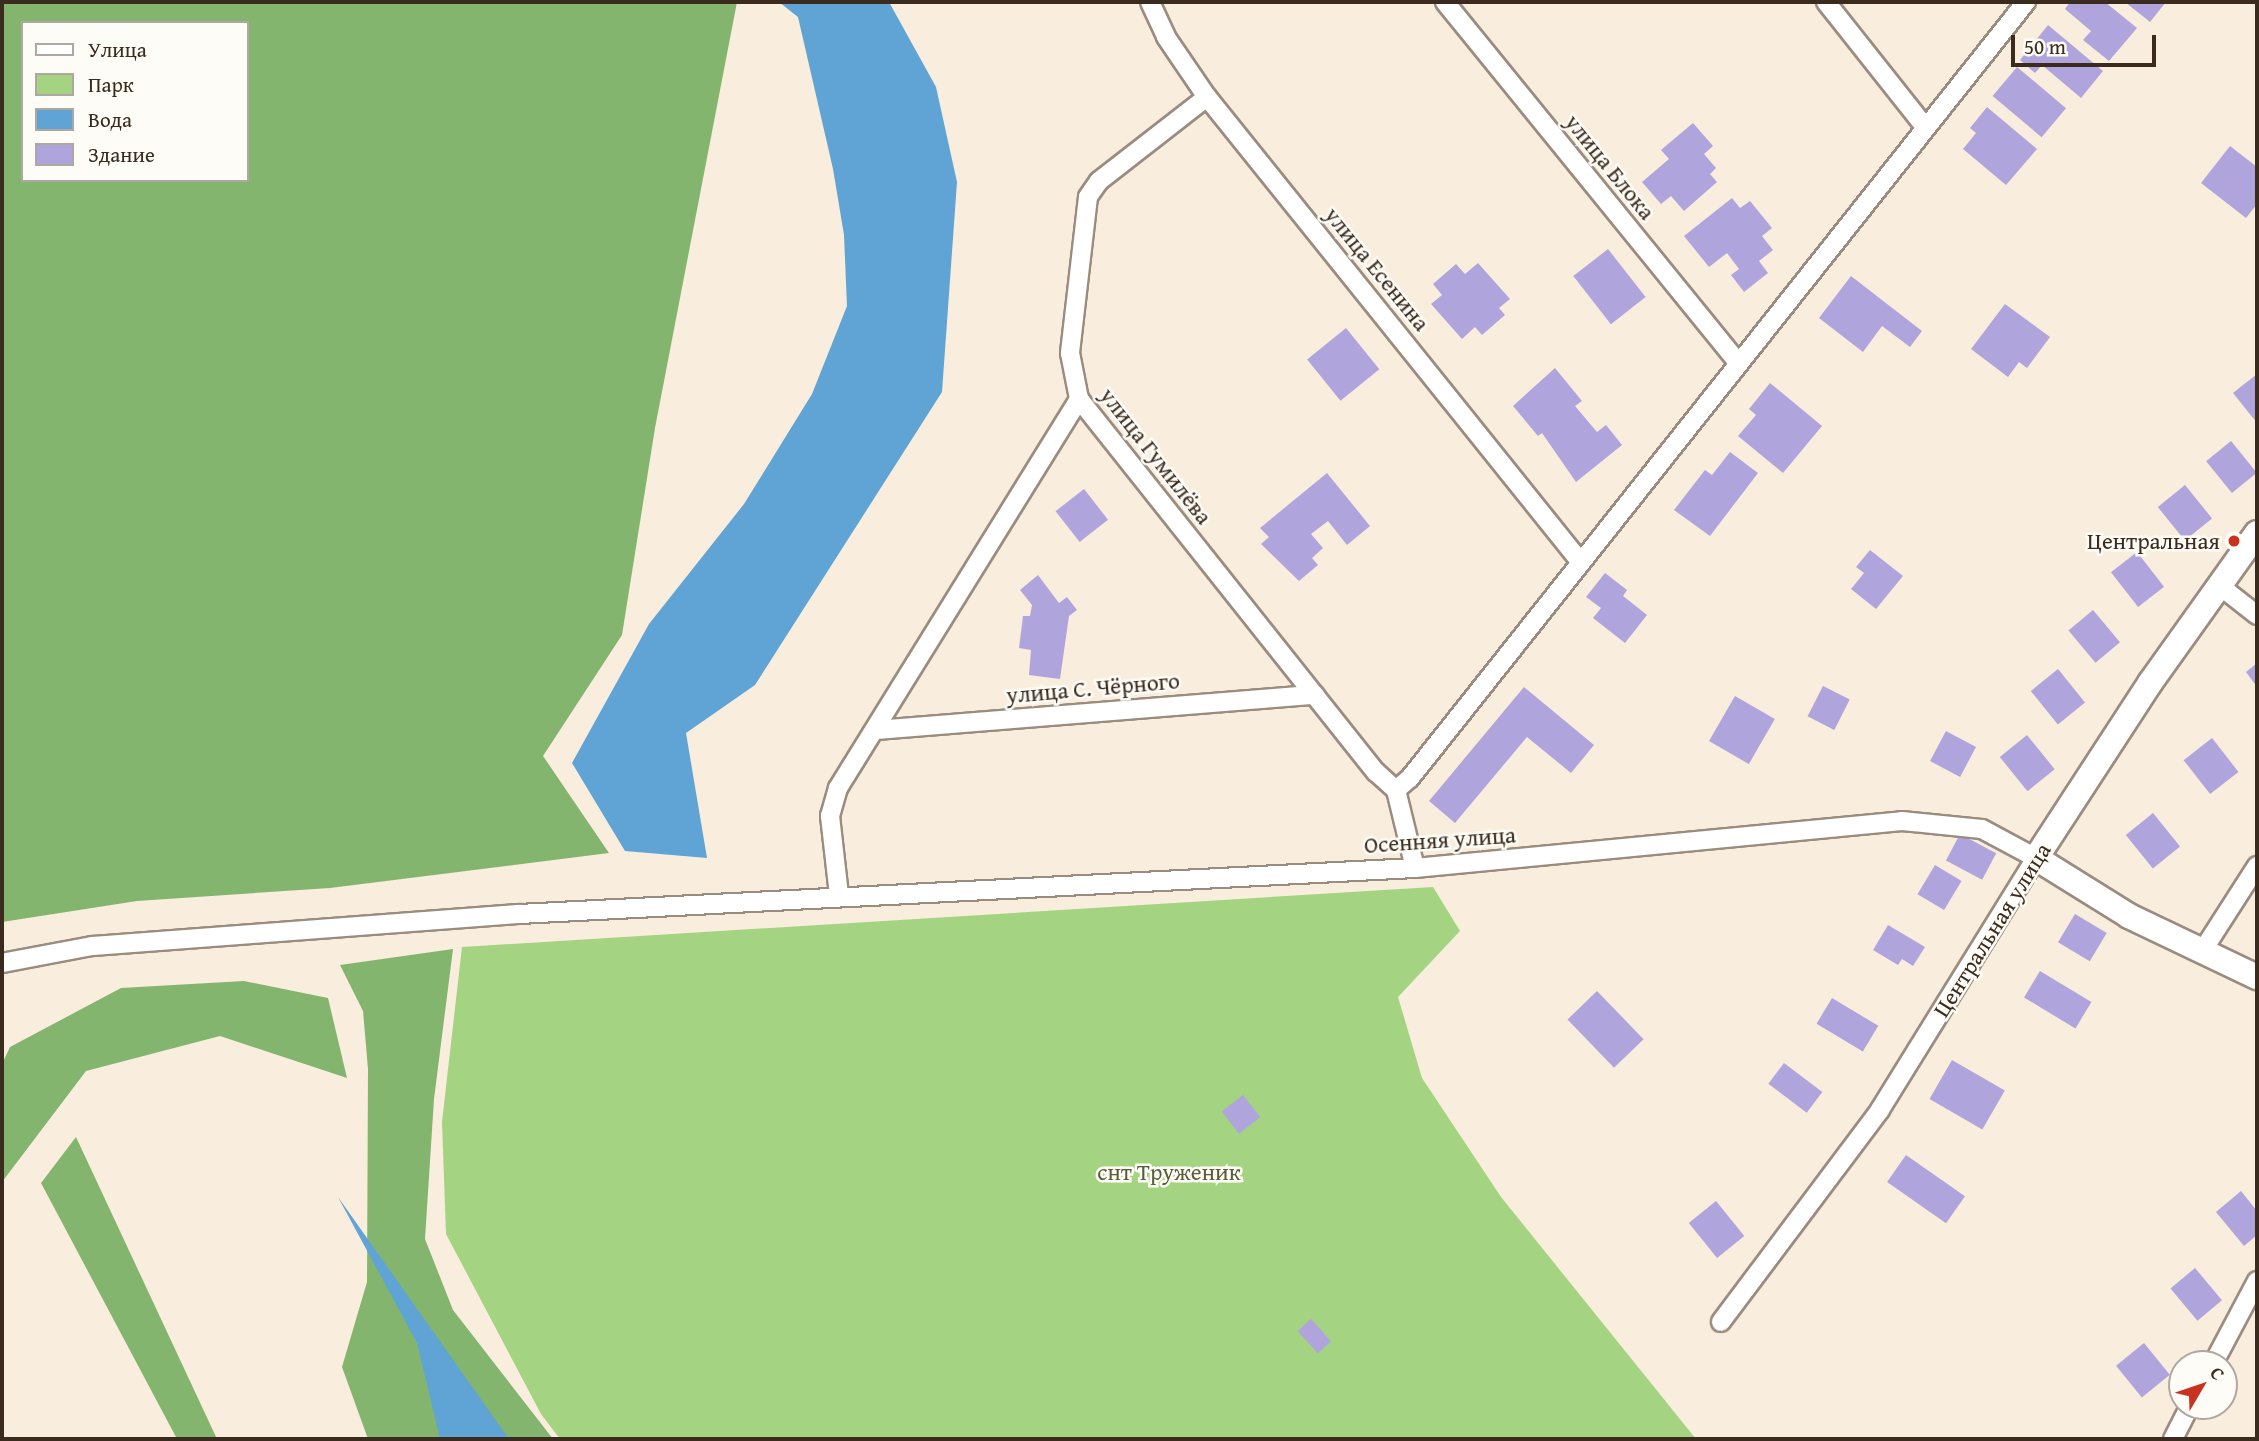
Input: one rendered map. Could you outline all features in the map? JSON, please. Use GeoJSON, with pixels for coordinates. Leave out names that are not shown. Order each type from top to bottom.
{"type":"FeatureCollection","features":[{"type":"Feature","properties":{"kind":"street","name":"улица Есенина"},"geometry":{"type":"LineString","coordinates":[[1150,2],[1166,37],[1207,97],[1579,560]]}},
{"type":"Feature","properties":{"kind":"street","name":"улица Блока"},"geometry":{"type":"LineString","coordinates":[[1445,2],[1738,362]]}},
{"type":"Feature","properties":{"kind":"street"},"geometry":{"type":"LineString","coordinates":[[1826,2],[1925,127]]}},
{"type":"Feature","properties":{"kind":"street"},"geometry":{"type":"LineString","coordinates":[[1415,868],[1396,790],[1409,778],[1579,560],[2026,2]]}},
{"type":"Feature","properties":{"kind":"street","name":"улица Гумилёва"},"geometry":{"type":"LineString","coordinates":[[1207,97],[1099,181],[1088,197],[1070,353],[1079,399],[1376,772],[1396,790]]}},
{"type":"Feature","properties":{"kind":"street"},"geometry":{"type":"LineString","coordinates":[[839,895],[830,816],[838,788],[1079,399]]}},
{"type":"Feature","properties":{"kind":"street","name":"Центральная улица"},"geometry":{"type":"LineString","coordinates":[[1721,1322],[1880,1110],[2036,858],[2257,533]]}},
{"type":"Feature","properties":{"kind":"street"},"geometry":{"type":"LineString","coordinates":[[2220,586],[2257,615]]}},
{"type":"Feature","properties":{"kind":"street","name":"улица С. Чёрного"},"geometry":{"type":"LineString","coordinates":[[876,730],[1314,695]]}},
{"type":"Feature","properties":{"kind":"street","name":"Осенняя улица"},"geometry":{"type":"LineString","coordinates":[[2,963],[92,946],[839,895],[1415,868],[1902,821],[1982,829],[2036,858]]}},
{"type":"Feature","properties":{"kind":"street"},"geometry":{"type":"LineString","coordinates":[[2036,858],[2129,916],[2257,977]]}},
{"type":"Feature","properties":{"kind":"street"},"geometry":{"type":"LineString","coordinates":[[2203,950],[2257,866]]}},
{"type":"Feature","properties":{"kind":"street"},"geometry":{"type":"LineString","coordinates":[[2220,1350],[2257,1281]]}},
{"type":"Feature","properties":{"kind":"street"},"geometry":{"type":"LineString","coordinates":[[2173,1439],[2183,1420]]}},
{"type":"Feature","properties":{"kind":"green space"},"geometry":{"type":"Polygon","coordinates":[[[2,2],[737,2],[655,428],[622,635],[543,756],[609,853],[330,888],[137,901],[2,922],[2,2]]]}},
{"type":"Feature","properties":{"kind":"green space","name":"снт Труженик"},"geometry":{"type":"Polygon","coordinates":[[[1433,887],[1460,931],[1398,997],[1422,1078],[1501,1197],[1696,1439],[560,1439],[541,1414],[446,1234],[442,1122],[462,947],[1433,887]]]}},
{"type":"Feature","properties":{"kind":"green space"},"geometry":{"type":"Polygon","coordinates":[[[453,949],[434,1099],[425,1239],[453,1310],[553,1439],[368,1439],[342,1367],[367,1282],[368,1069],[363,1011],[340,965],[453,949]]]}},
{"type":"Feature","properties":{"kind":"green space"},"geometry":{"type":"Polygon","coordinates":[[[244,981],[328,998],[347,1078],[220,1036],[86,1071],[2,1182],[2,1064],[10,1047],[121,988],[244,981]]]}},
{"type":"Feature","properties":{"kind":"green space"},"geometry":{"type":"Polygon","coordinates":[[[76,1137],[217,1439],[177,1439],[41,1183],[76,1137]]]}},
{"type":"Feature","properties":{"kind":"water"},"geometry":{"type":"Polygon","coordinates":[[[779,2],[889,2],[936,87],[957,182],[942,392],[755,685],[686,733],[707,858],[625,851],[572,763],[649,624],[744,504],[812,394],[847,306],[844,235],[833,169],[798,17],[779,2]]]}},
{"type":"Feature","properties":{"kind":"water"},"geometry":{"type":"Polygon","coordinates":[[[338,1197],[509,1439],[440,1439],[417,1343],[338,1197]]]}},
{"type":"Feature","properties":{"kind":"building"},"geometry":{"type":"Polygon","coordinates":[[[2070,2],[2105,2],[2137,28],[2109,61],[2083,40],[2091,31],[2065,9],[2070,2]]]}},
{"type":"Feature","properties":{"kind":"building"},"geometry":{"type":"Polygon","coordinates":[[[2125,2],[2166,2],[2150,22],[2125,2]]]}},
{"type":"Feature","properties":{"kind":"building"},"geometry":{"type":"Polygon","coordinates":[[[2048,25],[2103,71],[2081,98],[2042,65],[2035,73],[2020,60],[2048,25]]]}},
{"type":"Feature","properties":{"kind":"building"},"geometry":{"type":"Polygon","coordinates":[[[2017,67],[2066,108],[2042,137],[1993,96],[2017,67]]]}},
{"type":"Feature","properties":{"kind":"building"},"geometry":{"type":"Polygon","coordinates":[[[1987,107],[2037,149],[2006,185],[1963,149],[1976,133],[1970,128],[1987,107]]]}},
{"type":"Feature","properties":{"kind":"building"},"geometry":{"type":"Polygon","coordinates":[[[1693,123],[1713,146],[1704,154],[1716,168],[1710,174],[1717,182],[1684,211],[1671,196],[1661,204],[1642,182],[1669,159],[1661,150],[1693,123]]]}},
{"type":"Feature","properties":{"kind":"building"},"geometry":{"type":"Polygon","coordinates":[[[2230,146],[2257,167],[2257,204],[2246,218],[2201,183],[2230,146]]]}},
{"type":"Feature","properties":{"kind":"building"},"geometry":{"type":"Polygon","coordinates":[[[1732,198],[1740,208],[1750,201],[1772,228],[1762,236],[1773,250],[1759,261],[1768,273],[1744,292],[1731,275],[1739,269],[1727,253],[1709,267],[1684,236],[1732,198]]]}},
{"type":"Feature","properties":{"kind":"building"},"geometry":{"type":"Polygon","coordinates":[[[1608,249],[1646,297],[1611,324],[1573,276],[1608,249]]]}},
{"type":"Feature","properties":{"kind":"building"},"geometry":{"type":"Polygon","coordinates":[[[1478,263],[1510,299],[1499,308],[1505,315],[1482,335],[1475,327],[1462,339],[1431,304],[1442,295],[1433,284],[1456,264],[1465,274],[1478,263]]]}},
{"type":"Feature","properties":{"kind":"building"},"geometry":{"type":"Polygon","coordinates":[[[1851,276],[1922,331],[1910,347],[1882,326],[1863,352],[1819,318],[1851,276]]]}},
{"type":"Feature","properties":{"kind":"building"},"geometry":{"type":"Polygon","coordinates":[[[2005,304],[2050,337],[2027,368],[2019,362],[2008,377],[1971,349],[2005,304]]]}},
{"type":"Feature","properties":{"kind":"building"},"geometry":{"type":"Polygon","coordinates":[[[1346,328],[1379,369],[1340,401],[1307,359],[1346,328]]]}},
{"type":"Feature","properties":{"kind":"building"},"geometry":{"type":"Polygon","coordinates":[[[1555,368],[1582,401],[1575,406],[1597,432],[1606,425],[1622,445],[1576,482],[1542,433],[1538,436],[1513,406],[1555,368]]]}},
{"type":"Feature","properties":{"kind":"building"},"geometry":{"type":"Polygon","coordinates":[[[2257,374],[2257,423],[2233,393],[2257,374]]]}},
{"type":"Feature","properties":{"kind":"building"},"geometry":{"type":"Polygon","coordinates":[[[1770,383],[1822,426],[1783,473],[1738,436],[1756,415],[1749,409],[1770,383]]]}},
{"type":"Feature","properties":{"kind":"building"},"geometry":{"type":"Polygon","coordinates":[[[2231,441],[2257,473],[2232,493],[2206,461],[2231,441]]]}},
{"type":"Feature","properties":{"kind":"building"},"geometry":{"type":"Polygon","coordinates":[[[1730,452],[1758,473],[1710,536],[1674,510],[1705,470],[1712,475],[1730,452]]]}},
{"type":"Feature","properties":{"kind":"building"},"geometry":{"type":"Polygon","coordinates":[[[1327,473],[1370,526],[1347,545],[1328,521],[1311,534],[1323,548],[1312,558],[1318,565],[1299,581],[1261,544],[1269,537],[1260,528],[1327,473]]]}},
{"type":"Feature","properties":{"kind":"building"},"geometry":{"type":"Polygon","coordinates":[[[2185,485],[2212,518],[2185,540],[2158,507],[2185,485]]]}},
{"type":"Feature","properties":{"kind":"building"},"geometry":{"type":"Polygon","coordinates":[[[1084,489],[1108,520],[1080,542],[1056,511],[1084,489]]]}},
{"type":"Feature","properties":{"kind":"building"},"geometry":{"type":"Polygon","coordinates":[[[1870,550],[1903,576],[1876,609],[1851,589],[1864,573],[1856,567],[1870,550]]]}},
{"type":"Feature","properties":{"kind":"building"},"geometry":{"type":"Polygon","coordinates":[[[2137,552],[2164,587],[2138,607],[2111,572],[2137,552]]]}},
{"type":"Feature","properties":{"kind":"building"},"geometry":{"type":"Polygon","coordinates":[[[1605,573],[1627,590],[1623,596],[1647,615],[1625,643],[1593,618],[1601,608],[1586,597],[1605,573]]]}},
{"type":"Feature","properties":{"kind":"building"},"geometry":{"type":"Polygon","coordinates":[[[1038,575],[1059,603],[1067,597],[1077,610],[1069,616],[1060,679],[1029,675],[1031,650],[1019,648],[1023,616],[1030,616],[1032,605],[1020,590],[1038,575]]]}},
{"type":"Feature","properties":{"kind":"building"},"geometry":{"type":"Polygon","coordinates":[[[2093,610],[2120,642],[2095,663],[2068,631],[2093,610]]]}},
{"type":"Feature","properties":{"kind":"building"},"geometry":{"type":"Polygon","coordinates":[[[2257,663],[2257,687],[2246,672],[2257,663]]]}},
{"type":"Feature","properties":{"kind":"building"},"geometry":{"type":"Polygon","coordinates":[[[2058,669],[2085,702],[2058,724],[2031,691],[2058,669]]]}},
{"type":"Feature","properties":{"kind":"building"},"geometry":{"type":"Polygon","coordinates":[[[1823,686],[1850,700],[1834,730],[1808,716],[1823,686]]]}},
{"type":"Feature","properties":{"kind":"building"},"geometry":{"type":"Polygon","coordinates":[[[1524,687],[1594,745],[1571,773],[1527,737],[1455,823],[1429,801],[1524,687]]]}},
{"type":"Feature","properties":{"kind":"building"},"geometry":{"type":"Polygon","coordinates":[[[1735,696],[1775,719],[1749,764],[1709,741],[1735,696]]]}},
{"type":"Feature","properties":{"kind":"building"},"geometry":{"type":"Polygon","coordinates":[[[1946,731],[1976,747],[1960,777],[1930,761],[1946,731]]]}},
{"type":"Feature","properties":{"kind":"building"},"geometry":{"type":"Polygon","coordinates":[[[2027,735],[2055,769],[2027,791],[2000,757],[2027,735]]]}},
{"type":"Feature","properties":{"kind":"building"},"geometry":{"type":"Polygon","coordinates":[[[2212,738],[2238,772],[2210,794],[2184,760],[2212,738]]]}},
{"type":"Feature","properties":{"kind":"building"},"geometry":{"type":"Polygon","coordinates":[[[2153,813],[2180,846],[2153,868],[2126,835],[2153,813]]]}},
{"type":"Feature","properties":{"kind":"building"},"geometry":{"type":"Polygon","coordinates":[[[1960,834],[1996,853],[1982,880],[1946,860],[1960,834]]]}},
{"type":"Feature","properties":{"kind":"building"},"geometry":{"type":"Polygon","coordinates":[[[1935,865],[1962,881],[1944,910],[1917,894],[1935,865]]]}},
{"type":"Feature","properties":{"kind":"building"},"geometry":{"type":"Polygon","coordinates":[[[2075,914],[2107,933],[2090,961],[2058,942],[2075,914]]]}},
{"type":"Feature","properties":{"kind":"building"},"geometry":{"type":"Polygon","coordinates":[[[1888,925],[1925,947],[1913,966],[1902,959],[1898,965],[1873,950],[1888,925]]]}},
{"type":"Feature","properties":{"kind":"building"},"geometry":{"type":"Polygon","coordinates":[[[2040,971],[2091,1002],[2075,1028],[2024,998],[2040,971]]]}},
{"type":"Feature","properties":{"kind":"building"},"geometry":{"type":"Polygon","coordinates":[[[1597,991],[1644,1039],[1614,1068],[1568,1019],[1597,991]]]}},
{"type":"Feature","properties":{"kind":"building"},"geometry":{"type":"Polygon","coordinates":[[[1832,998],[1878,1026],[1863,1052],[1817,1024],[1832,998]]]}},
{"type":"Feature","properties":{"kind":"building"},"geometry":{"type":"Polygon","coordinates":[[[1952,1060],[2005,1090],[1982,1129],[1930,1099],[1952,1060]]]}},
{"type":"Feature","properties":{"kind":"building"},"geometry":{"type":"Polygon","coordinates":[[[1784,1063],[1822,1092],[1807,1113],[1768,1084],[1784,1063]]]}},
{"type":"Feature","properties":{"kind":"building"},"geometry":{"type":"Polygon","coordinates":[[[1243,1095],[1260,1117],[1239,1134],[1222,1112],[1243,1095]]]}},
{"type":"Feature","properties":{"kind":"building"},"geometry":{"type":"Polygon","coordinates":[[[1906,1155],[1965,1196],[1946,1223],[1887,1182],[1906,1155]]]}},
{"type":"Feature","properties":{"kind":"building"},"geometry":{"type":"Polygon","coordinates":[[[2241,1191],[2257,1211],[2257,1235],[2244,1246],[2216,1212],[2241,1191]]]}},
{"type":"Feature","properties":{"kind":"building"},"geometry":{"type":"Polygon","coordinates":[[[1716,1201],[1744,1236],[1717,1258],[1689,1223],[1716,1201]]]}},
{"type":"Feature","properties":{"kind":"building"},"geometry":{"type":"Polygon","coordinates":[[[2195,1268],[2222,1300],[2197,1321],[2170,1289],[2195,1268]]]}},
{"type":"Feature","properties":{"kind":"building"},"geometry":{"type":"Polygon","coordinates":[[[1311,1319],[1331,1341],[1318,1353],[1298,1331],[1311,1319]]]}},
{"type":"Feature","properties":{"kind":"building"},"geometry":{"type":"Polygon","coordinates":[[[2144,1343],[2168,1373],[2168,1376],[2142,1398],[2116,1366],[2144,1343]]]}},
{"type":"Feature","properties":{"kind":"place","name":"Центральная"},"geometry":{"type":"Point","coordinates":[2234,541]}}]}
